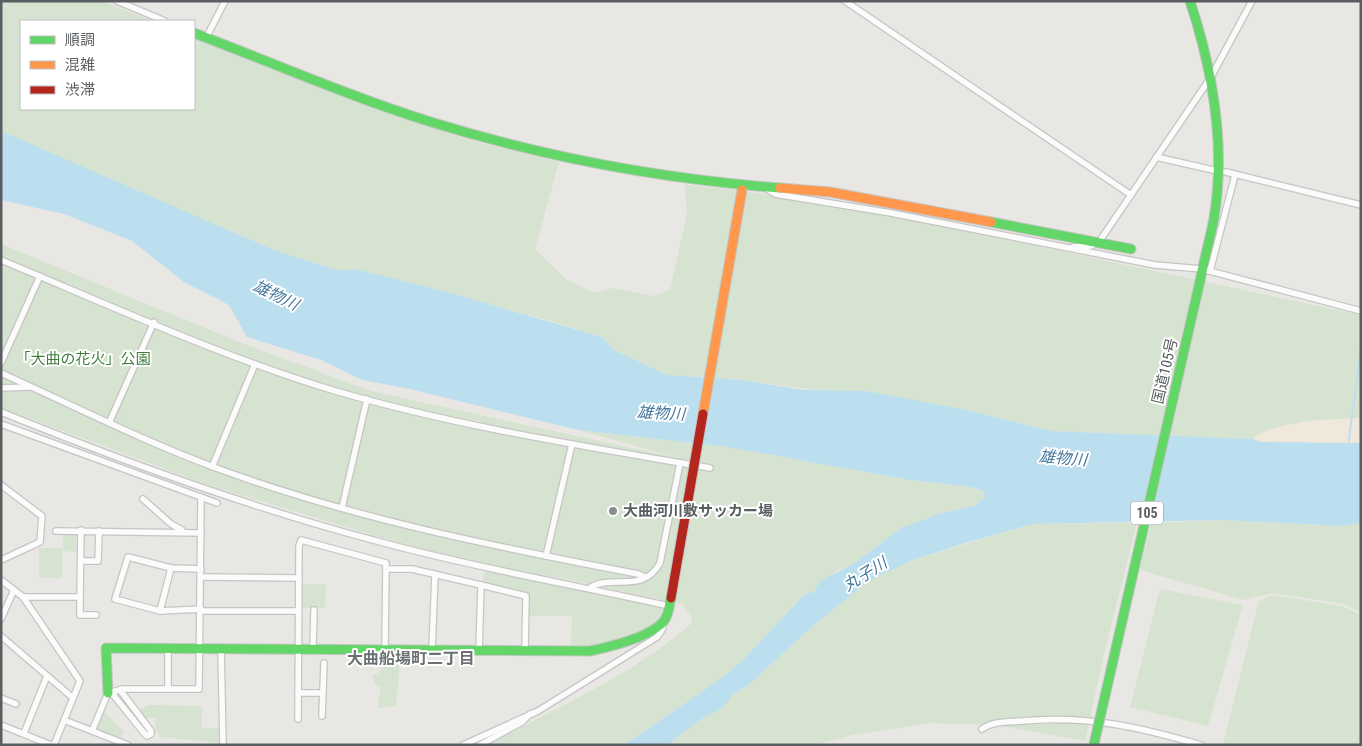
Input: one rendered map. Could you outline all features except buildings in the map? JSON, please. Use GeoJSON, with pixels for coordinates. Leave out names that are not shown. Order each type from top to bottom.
{"type":"FeatureCollection","features":[{"type":"Feature","properties":{"kind":"main road","name":"国道105号"},"geometry":{"type":"LineString","coordinates":[[1094,744],[1200,281],[1206,270],[1214,216],[1218,164],[1216,110],[1206,49],[1190,1]]}},
{"type":"Feature","properties":{"kind":"main road"},"geometry":{"type":"LineString","coordinates":[[195,33],[346,92],[468,134],[620,168],[742,188],[763,187],[830,192],[1131,249]]}},
{"type":"Feature","properties":{"kind":"main road"},"geometry":{"type":"LineString","coordinates":[[109,693],[106,648],[200,647],[590,651],[607,648],[664,621],[670,602],[742,188]]}},
{"type":"Feature","properties":{"kind":"street"},"geometry":{"type":"LineString","coordinates":[[117,1],[163,20]]}},
{"type":"Feature","properties":{"kind":"street"},"geometry":{"type":"LineString","coordinates":[[206,38],[225,1]]}},
{"type":"Feature","properties":{"kind":"street"},"geometry":{"type":"LineString","coordinates":[[845,1],[1131,195]]}},
{"type":"Feature","properties":{"kind":"street"},"geometry":{"type":"LineString","coordinates":[[1071,249],[1091,246],[1099,242],[1211,77],[1252,1]]}},
{"type":"Feature","properties":{"kind":"street"},"geometry":{"type":"LineString","coordinates":[[1156,157],[1213,170]]}},
{"type":"Feature","properties":{"kind":"street"},"geometry":{"type":"LineString","coordinates":[[1226,172],[1361,205]]}},
{"type":"Feature","properties":{"kind":"street"},"geometry":{"type":"LineString","coordinates":[[1206,270],[1235,175]]}},
{"type":"Feature","properties":{"kind":"street"},"geometry":{"type":"LineString","coordinates":[[763,187],[776,194],[1156,265],[1206,270],[1361,311]]}},
{"type":"Feature","properties":{"kind":"street"},"geometry":{"type":"LineString","coordinates":[[1,260],[255,364],[332,390],[488,428],[710,468]]}},
{"type":"Feature","properties":{"kind":"street"},"geometry":{"type":"LineString","coordinates":[[1,363],[40,276]]}},
{"type":"Feature","properties":{"kind":"street"},"geometry":{"type":"LineString","coordinates":[[109,423],[154,322]]}},
{"type":"Feature","properties":{"kind":"street"},"geometry":{"type":"LineString","coordinates":[[212,466],[255,364]]}},
{"type":"Feature","properties":{"kind":"street"},"geometry":{"type":"LineString","coordinates":[[1,372],[109,423],[212,466],[342,508],[447,536],[646,577]]}},
{"type":"Feature","properties":{"kind":"street"},"geometry":{"type":"LineString","coordinates":[[1,388],[32,387]]}},
{"type":"Feature","properties":{"kind":"street"},"geometry":{"type":"LineString","coordinates":[[342,508],[367,399]]}},
{"type":"Feature","properties":{"kind":"street"},"geometry":{"type":"LineString","coordinates":[[1,412],[165,475],[307,522],[452,560],[589,588],[670,602]]}},
{"type":"Feature","properties":{"kind":"street"},"geometry":{"type":"LineString","coordinates":[[1,424],[217,503]]}},
{"type":"Feature","properties":{"kind":"street"},"geometry":{"type":"LineString","coordinates":[[546,556],[572,444]]}},
{"type":"Feature","properties":{"kind":"street"},"geometry":{"type":"LineString","coordinates":[[589,588],[598,582],[633,583],[657,569],[660,563],[680,463]]}},
{"type":"Feature","properties":{"kind":"street"},"geometry":{"type":"LineString","coordinates":[[1,484],[42,516],[40,542],[1,560]]}},
{"type":"Feature","properties":{"kind":"street"},"geometry":{"type":"LineString","coordinates":[[109,693],[120,690],[199,689],[202,497]]}},
{"type":"Feature","properties":{"kind":"street"},"geometry":{"type":"LineString","coordinates":[[143,499],[171,524],[184,532]]}},
{"type":"Feature","properties":{"kind":"street"},"geometry":{"type":"LineString","coordinates":[[81,530],[80,615],[96,615]]}},
{"type":"Feature","properties":{"kind":"street"},"geometry":{"type":"LineString","coordinates":[[56,531],[201,533]]}},
{"type":"Feature","properties":{"kind":"street"},"geometry":{"type":"LineString","coordinates":[[81,561],[98,561],[99,531]]}},
{"type":"Feature","properties":{"kind":"street"},"geometry":{"type":"LineString","coordinates":[[298,719],[299,546],[301,540],[386,563],[385,649]]}},
{"type":"Feature","properties":{"kind":"street"},"geometry":{"type":"LineString","coordinates":[[201,569],[170,568],[128,557],[115,598],[160,612],[200,610],[298,611]]}},
{"type":"Feature","properties":{"kind":"street"},"geometry":{"type":"LineString","coordinates":[[160,612],[170,568]]}},
{"type":"Feature","properties":{"kind":"street"},"geometry":{"type":"LineString","coordinates":[[386,569],[412,570],[434,574],[526,596],[525,651]]}},
{"type":"Feature","properties":{"kind":"street"},"geometry":{"type":"LineString","coordinates":[[432,650],[434,574]]}},
{"type":"Feature","properties":{"kind":"street"},"geometry":{"type":"LineString","coordinates":[[201,577],[299,578]]}},
{"type":"Feature","properties":{"kind":"street"},"geometry":{"type":"LineString","coordinates":[[1,580],[23,597],[80,681],[52,745],[1,725]]}},
{"type":"Feature","properties":{"kind":"street"},"geometry":{"type":"LineString","coordinates":[[479,650],[481,585]]}},
{"type":"Feature","properties":{"kind":"street"},"geometry":{"type":"LineString","coordinates":[[1,619],[14,590]]}},
{"type":"Feature","properties":{"kind":"street"},"geometry":{"type":"LineString","coordinates":[[23,597],[80,597]]}},
{"type":"Feature","properties":{"kind":"street"},"geometry":{"type":"LineString","coordinates":[[1,600],[8,603]]}},
{"type":"Feature","properties":{"kind":"street"},"geometry":{"type":"LineString","coordinates":[[313,649],[314,610]]}},
{"type":"Feature","properties":{"kind":"street"},"geometry":{"type":"LineString","coordinates":[[463,745],[530,714],[574,689],[657,637],[662,630],[664,621]]}},
{"type":"Feature","properties":{"kind":"street"},"geometry":{"type":"LineString","coordinates":[[1,636],[73,698]]}},
{"type":"Feature","properties":{"kind":"street"},"geometry":{"type":"LineString","coordinates":[[168,647],[168,689]]}},
{"type":"Feature","properties":{"kind":"street"},"geometry":{"type":"LineString","coordinates":[[221,648],[223,745]]}},
{"type":"Feature","properties":{"kind":"street"},"geometry":{"type":"LineString","coordinates":[[322,716],[324,663]]}},
{"type":"Feature","properties":{"kind":"street"},"geometry":{"type":"LineString","coordinates":[[24,733],[47,676]]}},
{"type":"Feature","properties":{"kind":"street"},"geometry":{"type":"LineString","coordinates":[[109,693],[147,736],[151,731],[120,690]]}},
{"type":"Feature","properties":{"kind":"street"},"geometry":{"type":"LineString","coordinates":[[92,731],[109,693]]}},
{"type":"Feature","properties":{"kind":"street"},"geometry":{"type":"LineString","coordinates":[[298,693],[323,693]]}},
{"type":"Feature","properties":{"kind":"street"},"geometry":{"type":"LineString","coordinates":[[2,700],[16,704]]}},
{"type":"Feature","properties":{"kind":"street"},"geometry":{"type":"LineString","coordinates":[[480,745],[522,722],[530,714]]}},
{"type":"Feature","properties":{"kind":"street"},"geometry":{"type":"LineString","coordinates":[[982,729],[992,723],[1041,719],[1091,720],[1118,723],[1201,745]]}},
{"type":"Feature","properties":{"kind":"street"},"geometry":{"type":"LineString","coordinates":[[64,720],[128,745]]}},
{"type":"Feature","properties":{"kind":"green space"},"geometry":{"type":"Polygon","coordinates":[[[1,1],[101,1],[149,20],[20,20],[20,110],[195,110],[195,37],[295,77],[468,140],[559,162],[535,249],[567,280],[595,293],[612,288],[653,296],[670,290],[687,214],[685,185],[736,190],[876,212],[1361,315],[1361,418],[1303,421],[1259,434],[1253,439],[1051,431],[966,410],[742,380],[667,375],[614,350],[602,337],[551,321],[360,270],[337,270],[274,250],[1,132],[1,1]]]}},
{"type":"Feature","properties":{"kind":"green space","name":"「大曲の花火」公園"},"geometry":{"type":"Polygon","coordinates":[[[1,244],[239,342],[371,391],[682,459],[578,430],[728,447],[910,480],[972,487],[983,491],[985,497],[974,506],[941,513],[901,528],[856,562],[836,571],[814,592],[805,594],[743,660],[719,680],[624,745],[488,745],[593,690],[645,659],[692,623],[691,616],[682,604],[570,580],[477,563],[399,543],[214,487],[1,408],[1,244]]]}},
{"type":"Feature","properties":{"kind":"green space"},"geometry":{"type":"Polygon","coordinates":[[[1225,520],[1342,526],[1361,523],[1361,612],[1343,604],[1272,593],[1244,600],[1140,570],[1151,523],[1225,520]]]}},
{"type":"Feature","properties":{"kind":"green space"},"geometry":{"type":"Polygon","coordinates":[[[1137,523],[1103,658],[1085,741],[994,725],[930,723],[853,735],[813,745],[667,745],[704,717],[723,708],[732,695],[747,686],[815,624],[870,580],[913,560],[1032,524],[1137,523]]]}},
{"type":"Feature","properties":{"kind":"green space"},"geometry":{"type":"Polygon","coordinates":[[[63,534],[76,534],[76,552],[63,551],[63,534]]]}},
{"type":"Feature","properties":{"kind":"green space"},"geometry":{"type":"Polygon","coordinates":[[[39,548],[62,548],[62,578],[39,578],[39,548]]]}},
{"type":"Feature","properties":{"kind":"green space"},"geometry":{"type":"Polygon","coordinates":[[[486,569],[661,608],[663,615],[656,623],[634,636],[594,646],[571,648],[572,616],[529,616],[529,594],[482,583],[486,569]]]}},
{"type":"Feature","properties":{"kind":"green space"},"geometry":{"type":"Polygon","coordinates":[[[303,584],[326,584],[325,608],[302,608],[303,584]]]}},
{"type":"Feature","properties":{"kind":"green space"},"geometry":{"type":"Polygon","coordinates":[[[1160,589],[1243,605],[1208,726],[1130,707],[1160,589]]]}},
{"type":"Feature","properties":{"kind":"green space"},"geometry":{"type":"Polygon","coordinates":[[[1273,595],[1342,606],[1361,615],[1361,745],[1223,745],[1259,601],[1273,595]]]}},
{"type":"Feature","properties":{"kind":"green space"},"geometry":{"type":"Polygon","coordinates":[[[392,654],[399,654],[398,661],[400,661],[396,706],[377,708],[381,687],[375,684],[372,674],[379,675],[382,663],[391,662],[392,654]]]}},
{"type":"Feature","properties":{"kind":"green space"},"geometry":{"type":"Polygon","coordinates":[[[148,705],[202,706],[202,728],[218,728],[219,743],[161,737],[156,730],[155,718],[146,717],[141,713],[140,710],[148,705]]]}},
{"type":"Feature","properties":{"kind":"green space"},"geometry":{"type":"Polygon","coordinates":[[[104,711],[124,732],[120,740],[96,731],[104,711]]]}},
{"type":"Feature","properties":{"kind":"sand"},"geometry":{"type":"Polygon","coordinates":[[[1361,418],[1361,443],[1262,442],[1253,439],[1274,428],[1288,425],[1361,418]]]}},
{"type":"Feature","properties":{"kind":"water"},"geometry":{"type":"Polygon","coordinates":[[[1,131],[274,250],[337,270],[360,270],[447,292],[602,337],[614,350],[667,375],[742,380],[804,390],[866,391],[966,410],[1051,431],[1253,439],[1262,442],[1361,443],[1361,523],[1342,526],[1225,520],[1032,524],[959,545],[913,560],[870,580],[815,624],[747,686],[732,695],[723,708],[704,717],[667,745],[624,745],[719,680],[743,660],[805,594],[814,592],[820,581],[856,562],[901,528],[941,513],[974,506],[985,497],[983,491],[972,487],[910,480],[728,447],[578,430],[410,389],[362,380],[321,360],[247,337],[229,305],[184,282],[132,241],[64,214],[1,200],[1,131]]]}},
{"type":"Feature","properties":{"kind":"waterway"},"geometry":{"type":"LineString","coordinates":[[1348,446],[1361,349]]}},
{"type":"Feature","properties":{"kind":"traffic: fast"},"geometry":{"type":"LineString","coordinates":[[1190,1],[1211,81],[1218,136],[1219,163],[1214,218],[1200,281]]}},
{"type":"Feature","properties":{"kind":"traffic: fast"},"geometry":{"type":"LineString","coordinates":[[195,33],[371,102],[474,135],[604,165],[692,179],[780,188]]}},
{"type":"Feature","properties":{"kind":"traffic: fast"},"geometry":{"type":"LineString","coordinates":[[991,222],[1131,249]]}},
{"type":"Feature","properties":{"kind":"traffic: fast"},"geometry":{"type":"LineString","coordinates":[[1094,744],[1200,281]]}},
{"type":"Feature","properties":{"kind":"traffic: fast"},"geometry":{"type":"LineString","coordinates":[[108,693],[106,648],[590,651],[629,641],[658,627],[667,616],[671,598]]}},
{"type":"Feature","properties":{"kind":"traffic: slow"},"geometry":{"type":"LineString","coordinates":[[780,188],[830,192],[991,222]]}},
{"type":"Feature","properties":{"kind":"traffic: slow"},"geometry":{"type":"LineString","coordinates":[[703,414],[742,190]]}},
{"type":"Feature","properties":{"kind":"traffic: jam"},"geometry":{"type":"LineString","coordinates":[[671,598],[703,414]]}},
{"type":"Feature","properties":{"kind":"place","name":"大曲河川敷サッカー場"},"geometry":{"type":"Point","coordinates":[613,511]}},
{"type":"Feature","properties":{"kind":"district","name":"大曲船場町二丁目"},"geometry":{"type":"Point","coordinates":[411,658]}},
{"type":"Feature","properties":{"kind":"water label","name":"雄物川"},"geometry":{"type":"Point","coordinates":[276,295]}},
{"type":"Feature","properties":{"kind":"water label","name":"雄物川"},"geometry":{"type":"Point","coordinates":[661,413]}},
{"type":"Feature","properties":{"kind":"water label","name":"雄物川"},"geometry":{"type":"Point","coordinates":[1063,458]}},
{"type":"Feature","properties":{"kind":"water label","name":"丸子川"},"geometry":{"type":"Point","coordinates":[865,574]}}]}
